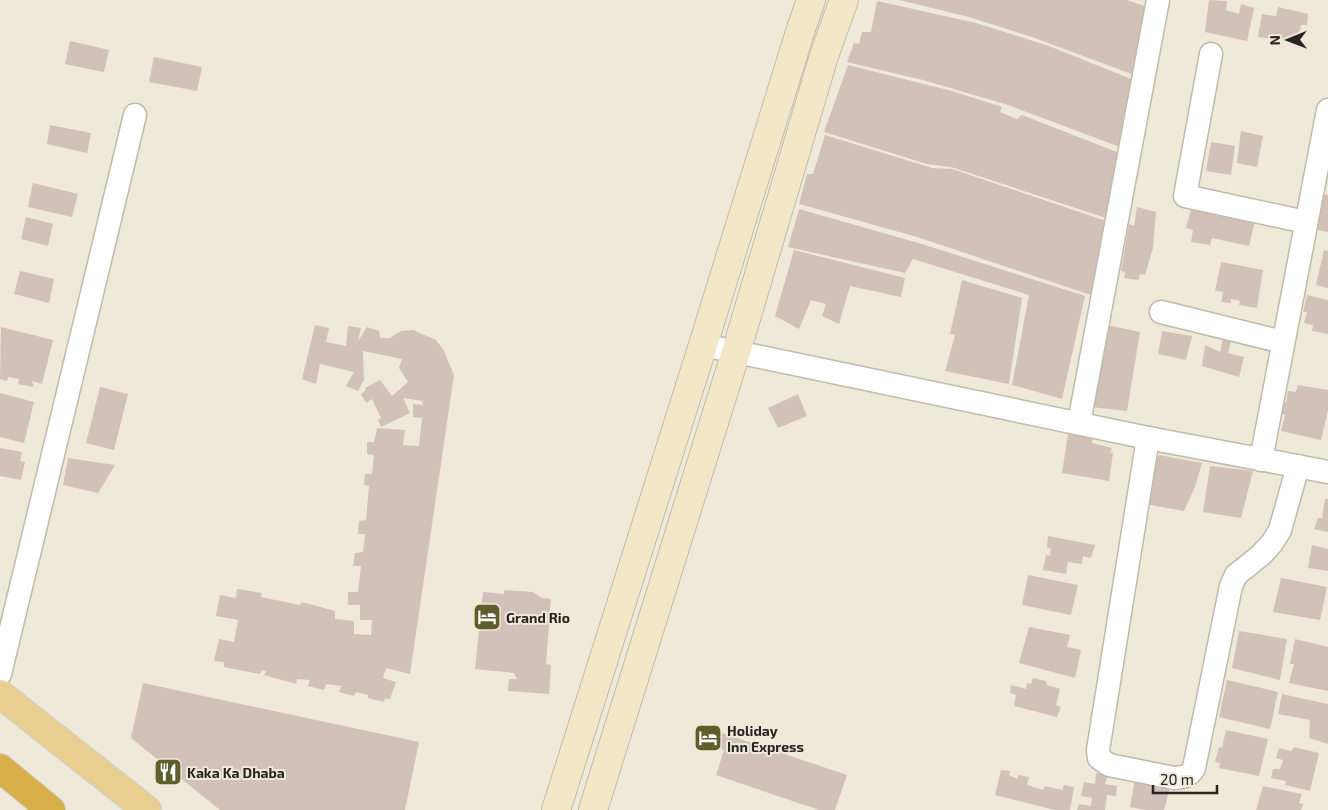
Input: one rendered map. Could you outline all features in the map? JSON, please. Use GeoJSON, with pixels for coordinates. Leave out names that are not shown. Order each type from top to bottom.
{"type":"FeatureCollection","features":[{"type":"Feature","properties":{"kind":"highway"},"geometry":{"type":"LineString","coordinates":[[0,768],[51,810]]}},
{"type":"Feature","properties":{"kind":"main road"},"geometry":{"type":"LineString","coordinates":[[556,810],[811,0]]}},
{"type":"Feature","properties":{"kind":"main road"},"geometry":{"type":"LineString","coordinates":[[593,810],[736,352],[824,56],[844,0]]}},
{"type":"Feature","properties":{"kind":"main road"},"geometry":{"type":"LineString","coordinates":[[0,694],[147,810]]}},
{"type":"Feature","properties":{"kind":"street"},"geometry":{"type":"LineString","coordinates":[[1079,423],[1158,0]]}},
{"type":"Feature","properties":{"kind":"street"},"geometry":{"type":"LineString","coordinates":[[1211,54],[1185,196],[1306,222]]}},
{"type":"Feature","properties":{"kind":"street"},"geometry":{"type":"LineString","coordinates":[[1261,460],[1328,110]]}},
{"type":"Feature","properties":{"kind":"street"},"geometry":{"type":"LineString","coordinates":[[0,674],[135,115]]}},
{"type":"Feature","properties":{"kind":"street"},"geometry":{"type":"LineString","coordinates":[[1161,312],[1283,342]]}},
{"type":"Feature","properties":{"kind":"street"},"geometry":{"type":"LineString","coordinates":[[703,345],[1148,438],[1328,472]]}},
{"type":"Feature","properties":{"kind":"street"},"geometry":{"type":"LineString","coordinates":[[1148,438],[1098,750],[1099,758],[1109,765],[1174,778],[1191,774],[1194,768],[1231,586],[1236,575],[1261,555],[1280,530],[1298,466]]}},
{"type":"Feature","properties":{"kind":"building"},"geometry":{"type":"Polygon","coordinates":[[[899,0],[1127,0],[1150,8],[1137,76],[1032,37],[969,17],[899,0]]]}},
{"type":"Feature","properties":{"kind":"building"},"geometry":{"type":"Polygon","coordinates":[[[1209,0],[1227,1],[1226,10],[1239,14],[1241,4],[1254,8],[1247,41],[1205,32],[1209,0]]]}},
{"type":"Feature","properties":{"kind":"building"},"geometry":{"type":"Polygon","coordinates":[[[877,1],[976,23],[1049,46],[1136,81],[1125,149],[1008,105],[923,80],[847,62],[854,43],[859,44],[862,32],[871,32],[877,1]]]}},
{"type":"Feature","properties":{"kind":"building"},"geometry":{"type":"Polygon","coordinates":[[[1278,7],[1308,14],[1307,25],[1301,25],[1297,42],[1258,37],[1262,14],[1276,16],[1278,7]]]}},
{"type":"Feature","properties":{"kind":"building"},"geometry":{"type":"Polygon","coordinates":[[[70,41],[109,50],[104,72],[65,64],[70,41]]]}},
{"type":"Feature","properties":{"kind":"building"},"geometry":{"type":"Polygon","coordinates":[[[154,57],[202,67],[197,91],[149,82],[154,57]]]}},
{"type":"Feature","properties":{"kind":"building"},"geometry":{"type":"Polygon","coordinates":[[[848,65],[952,91],[1002,107],[1000,112],[1017,119],[1022,115],[1122,154],[1106,218],[951,167],[927,164],[824,132],[848,65]]]}},
{"type":"Feature","properties":{"kind":"building"},"geometry":{"type":"Polygon","coordinates":[[[50,125],[91,133],[87,153],[47,144],[50,125]]]}},
{"type":"Feature","properties":{"kind":"building"},"geometry":{"type":"Polygon","coordinates":[[[1241,131],[1263,136],[1257,167],[1237,163],[1241,131]]]}},
{"type":"Feature","properties":{"kind":"building"},"geometry":{"type":"Polygon","coordinates":[[[825,135],[932,168],[952,169],[1106,221],[1091,295],[917,237],[799,204],[807,174],[813,174],[825,135]]]}},
{"type":"Feature","properties":{"kind":"building"},"geometry":{"type":"Polygon","coordinates":[[[1211,142],[1235,146],[1231,175],[1206,171],[1211,142]]]}},
{"type":"Feature","properties":{"kind":"building"},"geometry":{"type":"Polygon","coordinates":[[[33,183],[78,194],[72,217],[28,207],[33,183]]]}},
{"type":"Feature","properties":{"kind":"building"},"geometry":{"type":"Polygon","coordinates":[[[1320,193],[1328,195],[1328,232],[1314,229],[1320,193]]]}},
{"type":"Feature","properties":{"kind":"building"},"geometry":{"type":"Polygon","coordinates":[[[1192,206],[1255,220],[1249,246],[1212,238],[1210,245],[1191,242],[1193,230],[1186,228],[1192,206]]]}},
{"type":"Feature","properties":{"kind":"building"},"geometry":{"type":"Polygon","coordinates":[[[1137,207],[1156,212],[1153,248],[1145,275],[1140,274],[1139,280],[1124,278],[1125,272],[1121,271],[1129,224],[1134,226],[1137,207]]]}},
{"type":"Feature","properties":{"kind":"building"},"geometry":{"type":"Polygon","coordinates":[[[799,209],[922,244],[1085,296],[1062,399],[1012,385],[1029,295],[913,259],[905,273],[788,247],[799,209]]]}},
{"type":"Feature","properties":{"kind":"building"},"geometry":{"type":"Polygon","coordinates":[[[26,217],[53,224],[48,246],[21,239],[26,217]]]}},
{"type":"Feature","properties":{"kind":"building"},"geometry":{"type":"Polygon","coordinates":[[[794,250],[905,278],[901,297],[850,286],[839,324],[822,316],[826,304],[811,300],[799,329],[775,316],[794,250]]]}},
{"type":"Feature","properties":{"kind":"building"},"geometry":{"type":"Polygon","coordinates":[[[1324,250],[1328,251],[1328,288],[1316,285],[1324,250]]]}},
{"type":"Feature","properties":{"kind":"building"},"geometry":{"type":"Polygon","coordinates":[[[1221,262],[1263,270],[1257,308],[1239,305],[1240,301],[1231,299],[1231,303],[1221,302],[1223,292],[1215,291],[1221,262]]]}},
{"type":"Feature","properties":{"kind":"building"},"geometry":{"type":"Polygon","coordinates":[[[20,271],[54,279],[49,303],[14,294],[20,271]]]}},
{"type":"Feature","properties":{"kind":"building"},"geometry":{"type":"Polygon","coordinates":[[[962,280],[1022,298],[1009,384],[945,371],[955,335],[950,334],[962,280]]]}},
{"type":"Feature","properties":{"kind":"building"},"geometry":{"type":"Polygon","coordinates":[[[1307,295],[1328,300],[1328,334],[1312,331],[1313,325],[1304,323],[1307,312],[1303,312],[1307,295]]]}},
{"type":"Feature","properties":{"kind":"building"},"geometry":{"type":"Polygon","coordinates":[[[315,325],[329,328],[326,342],[346,346],[348,326],[361,328],[358,341],[367,327],[379,331],[380,338],[390,338],[401,331],[413,330],[436,340],[443,349],[454,375],[410,674],[386,668],[383,678],[396,682],[390,699],[385,698],[384,702],[368,698],[368,695],[356,692],[354,696],[339,692],[341,686],[326,684],[324,690],[308,686],[310,680],[297,679],[296,684],[264,675],[266,671],[262,670],[260,674],[224,667],[224,662],[214,661],[219,639],[234,642],[238,620],[216,616],[220,595],[236,598],[237,589],[262,593],[261,597],[300,605],[302,602],[335,611],[335,619],[354,621],[354,634],[371,635],[372,620],[360,620],[360,605],[348,605],[348,592],[358,592],[361,566],[353,566],[355,553],[363,552],[365,534],[358,534],[359,521],[366,520],[369,486],[364,485],[365,474],[372,474],[374,455],[367,454],[367,442],[374,442],[377,428],[405,430],[403,445],[419,446],[422,418],[413,417],[413,404],[423,405],[422,401],[403,398],[410,413],[381,427],[378,420],[381,418],[372,399],[366,403],[361,394],[366,390],[365,388],[380,380],[392,396],[408,382],[399,368],[402,359],[363,351],[364,380],[358,391],[346,386],[354,372],[320,364],[316,384],[302,379],[315,325]]]}},
{"type":"Feature","properties":{"kind":"building"},"geometry":{"type":"Polygon","coordinates":[[[1107,325],[1140,332],[1127,411],[1091,407],[1107,325]]]}},
{"type":"Feature","properties":{"kind":"building"},"geometry":{"type":"Polygon","coordinates":[[[1,327],[53,340],[42,384],[32,381],[34,387],[18,384],[19,379],[8,377],[7,381],[0,379],[1,327]]]}},
{"type":"Feature","properties":{"kind":"building"},"geometry":{"type":"Polygon","coordinates":[[[1162,331],[1192,336],[1186,360],[1158,354],[1162,331]]]}},
{"type":"Feature","properties":{"kind":"building"},"geometry":{"type":"Polygon","coordinates":[[[1223,338],[1231,341],[1228,353],[1244,357],[1239,377],[1202,366],[1205,345],[1220,352],[1223,338]]]}},
{"type":"Feature","properties":{"kind":"building"},"geometry":{"type":"Polygon","coordinates":[[[1298,385],[1328,390],[1328,410],[1321,440],[1281,431],[1285,415],[1278,413],[1280,401],[1286,403],[1288,391],[1296,392],[1298,385]]]}},
{"type":"Feature","properties":{"kind":"building"},"geometry":{"type":"Polygon","coordinates":[[[100,387],[128,394],[114,450],[86,443],[100,387]]]}},
{"type":"Feature","properties":{"kind":"building"},"geometry":{"type":"Polygon","coordinates":[[[0,393],[34,402],[24,443],[0,437],[0,393]]]}},
{"type":"Feature","properties":{"kind":"building"},"geometry":{"type":"Polygon","coordinates":[[[798,394],[807,416],[778,428],[768,408],[798,394]]]}},
{"type":"Feature","properties":{"kind":"building"},"geometry":{"type":"Polygon","coordinates":[[[1068,434],[1093,437],[1092,443],[1112,448],[1110,453],[1113,453],[1109,481],[1062,473],[1068,434]]]}},
{"type":"Feature","properties":{"kind":"building"},"geometry":{"type":"Polygon","coordinates":[[[0,448],[22,452],[20,461],[25,462],[21,480],[0,476],[0,448]]]}},
{"type":"Feature","properties":{"kind":"building"},"geometry":{"type":"Polygon","coordinates":[[[1159,455],[1202,463],[1195,487],[1184,511],[1145,504],[1149,477],[1159,455]]]}},
{"type":"Feature","properties":{"kind":"building"},"geometry":{"type":"Polygon","coordinates":[[[68,458],[115,465],[98,493],[63,485],[68,458]]]}},
{"type":"Feature","properties":{"kind":"building"},"geometry":{"type":"Polygon","coordinates":[[[1210,466],[1253,471],[1241,518],[1203,512],[1210,466]]]}},
{"type":"Feature","properties":{"kind":"building"},"geometry":{"type":"Polygon","coordinates":[[[1325,499],[1328,499],[1328,532],[1314,529],[1318,518],[1322,518],[1325,499]]]}},
{"type":"Feature","properties":{"kind":"building"},"geometry":{"type":"Polygon","coordinates":[[[1048,536],[1095,545],[1091,558],[1083,556],[1082,564],[1068,562],[1066,574],[1043,570],[1046,555],[1050,556],[1051,549],[1047,547],[1048,536]]]}},
{"type":"Feature","properties":{"kind":"building"},"geometry":{"type":"Polygon","coordinates":[[[1312,545],[1328,549],[1328,571],[1308,568],[1312,545]]]}},
{"type":"Feature","properties":{"kind":"building"},"geometry":{"type":"Polygon","coordinates":[[[1028,575],[1078,585],[1071,615],[1022,605],[1028,575]]]}},
{"type":"Feature","properties":{"kind":"building"},"geometry":{"type":"Polygon","coordinates":[[[1281,578],[1327,587],[1320,620],[1273,612],[1281,578]]]}},
{"type":"Feature","properties":{"kind":"building"},"geometry":{"type":"Polygon","coordinates":[[[504,590],[533,592],[542,598],[551,599],[546,664],[551,665],[549,694],[508,691],[509,679],[517,679],[514,673],[475,669],[483,592],[504,594],[504,590]]]}},
{"type":"Feature","properties":{"kind":"building"},"geometry":{"type":"Polygon","coordinates":[[[1029,627],[1070,635],[1067,647],[1081,650],[1075,678],[1019,663],[1029,627]]]}},
{"type":"Feature","properties":{"kind":"building"},"geometry":{"type":"Polygon","coordinates":[[[1239,631],[1287,639],[1280,680],[1232,668],[1239,631]]]}},
{"type":"Feature","properties":{"kind":"building"},"geometry":{"type":"Polygon","coordinates":[[[1295,639],[1328,647],[1328,691],[1289,683],[1294,664],[1290,664],[1295,639]]]}},
{"type":"Feature","properties":{"kind":"building"},"geometry":{"type":"Polygon","coordinates":[[[1033,678],[1046,681],[1047,685],[1060,689],[1056,705],[1061,707],[1057,717],[1014,706],[1016,695],[1010,693],[1011,685],[1026,689],[1027,683],[1031,684],[1033,678]]]}},
{"type":"Feature","properties":{"kind":"building"},"geometry":{"type":"Polygon","coordinates":[[[1227,680],[1278,692],[1270,729],[1219,717],[1227,680]]]}},
{"type":"Feature","properties":{"kind":"building"},"geometry":{"type":"Polygon","coordinates":[[[143,683],[419,742],[405,810],[220,810],[131,738],[143,683]]]}},
{"type":"Feature","properties":{"kind":"building"},"geometry":{"type":"Polygon","coordinates":[[[1282,694],[1328,704],[1328,744],[1309,738],[1310,720],[1278,714],[1282,694]]]}},
{"type":"Feature","properties":{"kind":"building"},"geometry":{"type":"Polygon","coordinates":[[[1226,730],[1268,739],[1259,776],[1219,768],[1220,763],[1215,762],[1219,747],[1222,748],[1226,730]]]}},
{"type":"Feature","properties":{"kind":"building"},"geometry":{"type":"Polygon","coordinates":[[[722,733],[847,775],[835,810],[819,810],[716,775],[724,750],[717,748],[722,733]]]}},
{"type":"Feature","properties":{"kind":"building"},"geometry":{"type":"Polygon","coordinates":[[[1294,747],[1319,753],[1310,791],[1285,785],[1286,781],[1271,778],[1273,769],[1280,769],[1283,760],[1276,758],[1279,748],[1291,751],[1294,747]]]}},
{"type":"Feature","properties":{"kind":"building"},"geometry":{"type":"Polygon","coordinates":[[[1001,770],[1010,771],[1009,775],[1018,779],[1018,775],[1029,777],[1027,785],[1043,790],[1045,786],[1062,790],[1064,785],[1074,787],[1070,810],[1055,810],[995,795],[1001,770]]]}},
{"type":"Feature","properties":{"kind":"building"},"geometry":{"type":"Polygon","coordinates":[[[1096,773],[1108,775],[1105,784],[1117,786],[1116,796],[1107,795],[1105,810],[1077,810],[1079,804],[1091,806],[1092,798],[1081,796],[1084,782],[1095,784],[1096,773]]]}},
{"type":"Feature","properties":{"kind":"building"},"geometry":{"type":"Polygon","coordinates":[[[1135,779],[1170,787],[1164,810],[1145,810],[1130,807],[1135,779]]]}},
{"type":"Feature","properties":{"kind":"building"},"geometry":{"type":"Polygon","coordinates":[[[1263,786],[1302,794],[1299,803],[1303,804],[1301,810],[1256,810],[1263,786]]]}},
{"type":"Feature","properties":{"kind":"place","name":"Grand Rio"},"geometry":{"type":"Point","coordinates":[487,617]}},
{"type":"Feature","properties":{"kind":"place","name":"Holiday Inn Express"},"geometry":{"type":"Point","coordinates":[708,738]}},
{"type":"Feature","properties":{"kind":"place","name":"Kaka Ka Dhaba"},"geometry":{"type":"Point","coordinates":[168,772]}}]}
